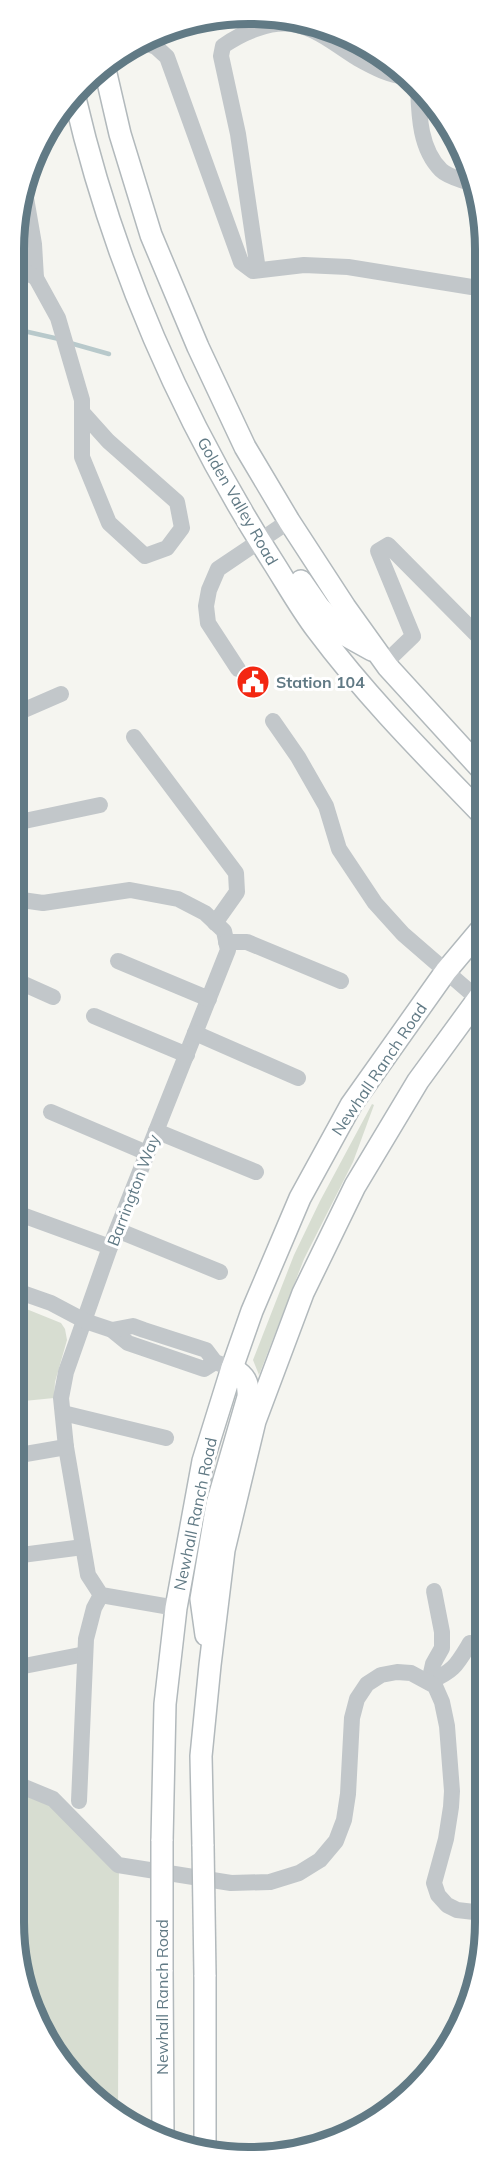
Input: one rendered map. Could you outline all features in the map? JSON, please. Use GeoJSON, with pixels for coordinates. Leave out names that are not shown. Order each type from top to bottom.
{"type":"FeatureCollection","features":[{"type":"Feature","properties":{"kind":"main road","name":"Golden Valley Road"},"geometry":{"type":"LineString","coordinates":[[106,76],[120,134],[151,235],[198,347],[240,437],[289,521],[381,658],[475,762]]}},
{"type":"Feature","properties":{"kind":"main road","name":"Golden Valley Road"},"geometry":{"type":"LineString","coordinates":[[77,105],[117,248],[165,362],[213,464],[316,629],[372,697],[475,807]]}},
{"type":"Feature","properties":{"kind":"main road"},"geometry":{"type":"LineString","coordinates":[[285,580],[293,576],[300,579],[320,607],[345,635],[381,658]]}},
{"type":"Feature","properties":{"kind":"main road"},"geometry":{"type":"LineString","coordinates":[[439,723],[475,757]]}},
{"type":"Feature","properties":{"kind":"main road","name":"Newhall Ranch Road"},"geometry":{"type":"LineString","coordinates":[[163,2130],[162,1841],[165,1704],[176,1608],[223,1365],[252,1311],[300,1197],[351,1105],[446,971],[475,937]]}},
{"type":"Feature","properties":{"kind":"main road"},"geometry":{"type":"LineString","coordinates":[[204,2142],[205,1975],[201,1756],[224,1550],[253,1431],[303,1293],[355,1186],[418,1081],[475,1004]]}},
{"type":"Feature","properties":{"kind":"main road"},"geometry":{"type":"LineString","coordinates":[[210,1665],[201,1599],[218,1503],[249,1397],[249,1384],[243,1374],[223,1365]]}},
{"type":"Feature","properties":{"kind":"main road"},"geometry":{"type":"LineString","coordinates":[[162,2076],[168,2132]]}},
{"type":"Feature","properties":{"kind":"street"},"geometry":{"type":"LineString","coordinates":[[258,270],[238,134],[221,56],[223,46],[238,35],[273,25]]}},
{"type":"Feature","properties":{"kind":"street"},"geometry":{"type":"LineString","coordinates":[[321,36],[372,67],[390,74]]}},
{"type":"Feature","properties":{"kind":"street"},"geometry":{"type":"LineString","coordinates":[[153,46],[167,57],[241,262],[253,271],[304,265],[348,267],[475,288]]}},
{"type":"Feature","properties":{"kind":"street"},"geometry":{"type":"LineString","coordinates":[[419,101],[420,121],[428,152],[442,171],[464,181]]}},
{"type":"Feature","properties":{"kind":"street"},"geometry":{"type":"LineString","coordinates":[[28,208],[34,244],[36,278],[58,318],[82,400],[82,412],[82,457],[109,523],[145,556],[167,548],[183,528],[177,502],[108,441],[82,412]]}},
{"type":"Feature","properties":{"kind":"street"},"geometry":{"type":"LineString","coordinates":[[24,271],[36,278]]}},
{"type":"Feature","properties":{"kind":"street"},"geometry":{"type":"LineString","coordinates":[[238,669],[208,623],[206,606],[209,590],[218,569],[289,521]]}},
{"type":"Feature","properties":{"kind":"street"},"geometry":{"type":"LineString","coordinates":[[381,658],[413,636],[378,551],[388,545],[475,633]]}},
{"type":"Feature","properties":{"kind":"street"},"geometry":{"type":"LineString","coordinates":[[24,710],[61,694]]}},
{"type":"Feature","properties":{"kind":"street"},"geometry":{"type":"LineString","coordinates":[[273,721],[298,757],[326,806],[339,849],[375,903],[404,934],[446,971],[475,992]]}},
{"type":"Feature","properties":{"kind":"street"},"geometry":{"type":"LineString","coordinates":[[134,737],[236,873],[237,892],[215,923]]}},
{"type":"Feature","properties":{"kind":"street"},"geometry":{"type":"LineString","coordinates":[[24,821],[100,805]]}},
{"type":"Feature","properties":{"kind":"street"},"geometry":{"type":"LineString","coordinates":[[24,900],[43,903],[130,890],[178,899],[205,913],[224,931],[226,942],[248,942],[341,981]]}},
{"type":"Feature","properties":{"kind":"street","name":"Barrington Way"},"geometry":{"type":"LineString","coordinates":[[100,1595],[88,1575],[66,1447],[61,1398],[66,1372],[110,1248],[228,951],[226,942]]}},
{"type":"Feature","properties":{"kind":"street"},"geometry":{"type":"LineString","coordinates":[[118,961],[209,999]]}},
{"type":"Feature","properties":{"kind":"street"},"geometry":{"type":"LineString","coordinates":[[24,984],[53,997]]}},
{"type":"Feature","properties":{"kind":"street"},"geometry":{"type":"LineString","coordinates":[[94,1016],[187,1055]]}},
{"type":"Feature","properties":{"kind":"street"},"geometry":{"type":"LineString","coordinates":[[195,1033],[298,1078]]}},
{"type":"Feature","properties":{"kind":"street"},"geometry":{"type":"LineString","coordinates":[[51,1112],[147,1153]]}},
{"type":"Feature","properties":{"kind":"street"},"geometry":{"type":"LineString","coordinates":[[156,1131],[256,1172]]}},
{"type":"Feature","properties":{"kind":"street"},"geometry":{"type":"LineString","coordinates":[[24,1216],[110,1248]]}},
{"type":"Feature","properties":{"kind":"street"},"geometry":{"type":"LineString","coordinates":[[117,1230],[220,1272]]}},
{"type":"Feature","properties":{"kind":"street"},"geometry":{"type":"LineString","coordinates":[[24,1294],[51,1303],[85,1321],[112,1330],[133,1326],[206,1350],[223,1365]]}},
{"type":"Feature","properties":{"kind":"street"},"geometry":{"type":"LineString","coordinates":[[63,1413],[166,1438]]}},
{"type":"Feature","properties":{"kind":"street"},"geometry":{"type":"LineString","coordinates":[[24,1454],[66,1447]]}},
{"type":"Feature","properties":{"kind":"street"},"geometry":{"type":"LineString","coordinates":[[24,1555],[83,1547]]}},
{"type":"Feature","properties":{"kind":"street"},"geometry":{"type":"LineString","coordinates":[[429,1682],[433,1664],[442,1648],[442,1632],[434,1591]]}},
{"type":"Feature","properties":{"kind":"street"},"geometry":{"type":"LineString","coordinates":[[79,1801],[85,1654],[89,1622],[100,1595],[176,1608]]}},
{"type":"Feature","properties":{"kind":"street"},"geometry":{"type":"LineString","coordinates":[[429,1682],[454,1669],[470,1643]]}},
{"type":"Feature","properties":{"kind":"street"},"geometry":{"type":"LineString","coordinates":[[24,1666],[85,1654]]}},
{"type":"Feature","properties":{"kind":"street"},"geometry":{"type":"LineString","coordinates":[[24,1787],[53,1799],[118,1864],[231,1883],[270,1882],[298,1873],[320,1860],[336,1841],[344,1820],[348,1794],[352,1719],[357,1699],[367,1684],[381,1675],[397,1672],[411,1673],[435,1686],[442,1702],[447,1726],[452,1791],[446,1839],[434,1883],[438,1895],[447,1905],[457,1910],[475,1912]]}},
{"type":"Feature","properties":{"kind":"shaded area"},"geometry":{"type":"Polygon","coordinates":[[[372,1104],[374,1105],[353,1162],[304,1259],[259,1375],[253,1360],[294,1255],[372,1104]]]}},
{"type":"Feature","properties":{"kind":"shaded area"},"geometry":{"type":"Polygon","coordinates":[[[24,1308],[61,1323],[65,1329],[67,1340],[55,1382],[54,1398],[24,1401],[24,1308]]]}},
{"type":"Feature","properties":{"kind":"shaded area"},"geometry":{"type":"Polygon","coordinates":[[[24,1780],[119,1859],[118,2105],[90,2081],[62,2047],[47,2021],[36,1994],[28,1965],[24,1936],[24,1780]]]}},
{"type":"Feature","properties":{"kind":"waterway"},"geometry":{"type":"LineString","coordinates":[[24,331],[59,339]]}},
{"type":"Feature","properties":{"kind":"waterway"},"geometry":{"type":"LineString","coordinates":[[70,343],[109,354]]}},
{"type":"Feature","properties":{"kind":"place","name":"Station 104"},"geometry":{"type":"Point","coordinates":[253,682]}}]}
